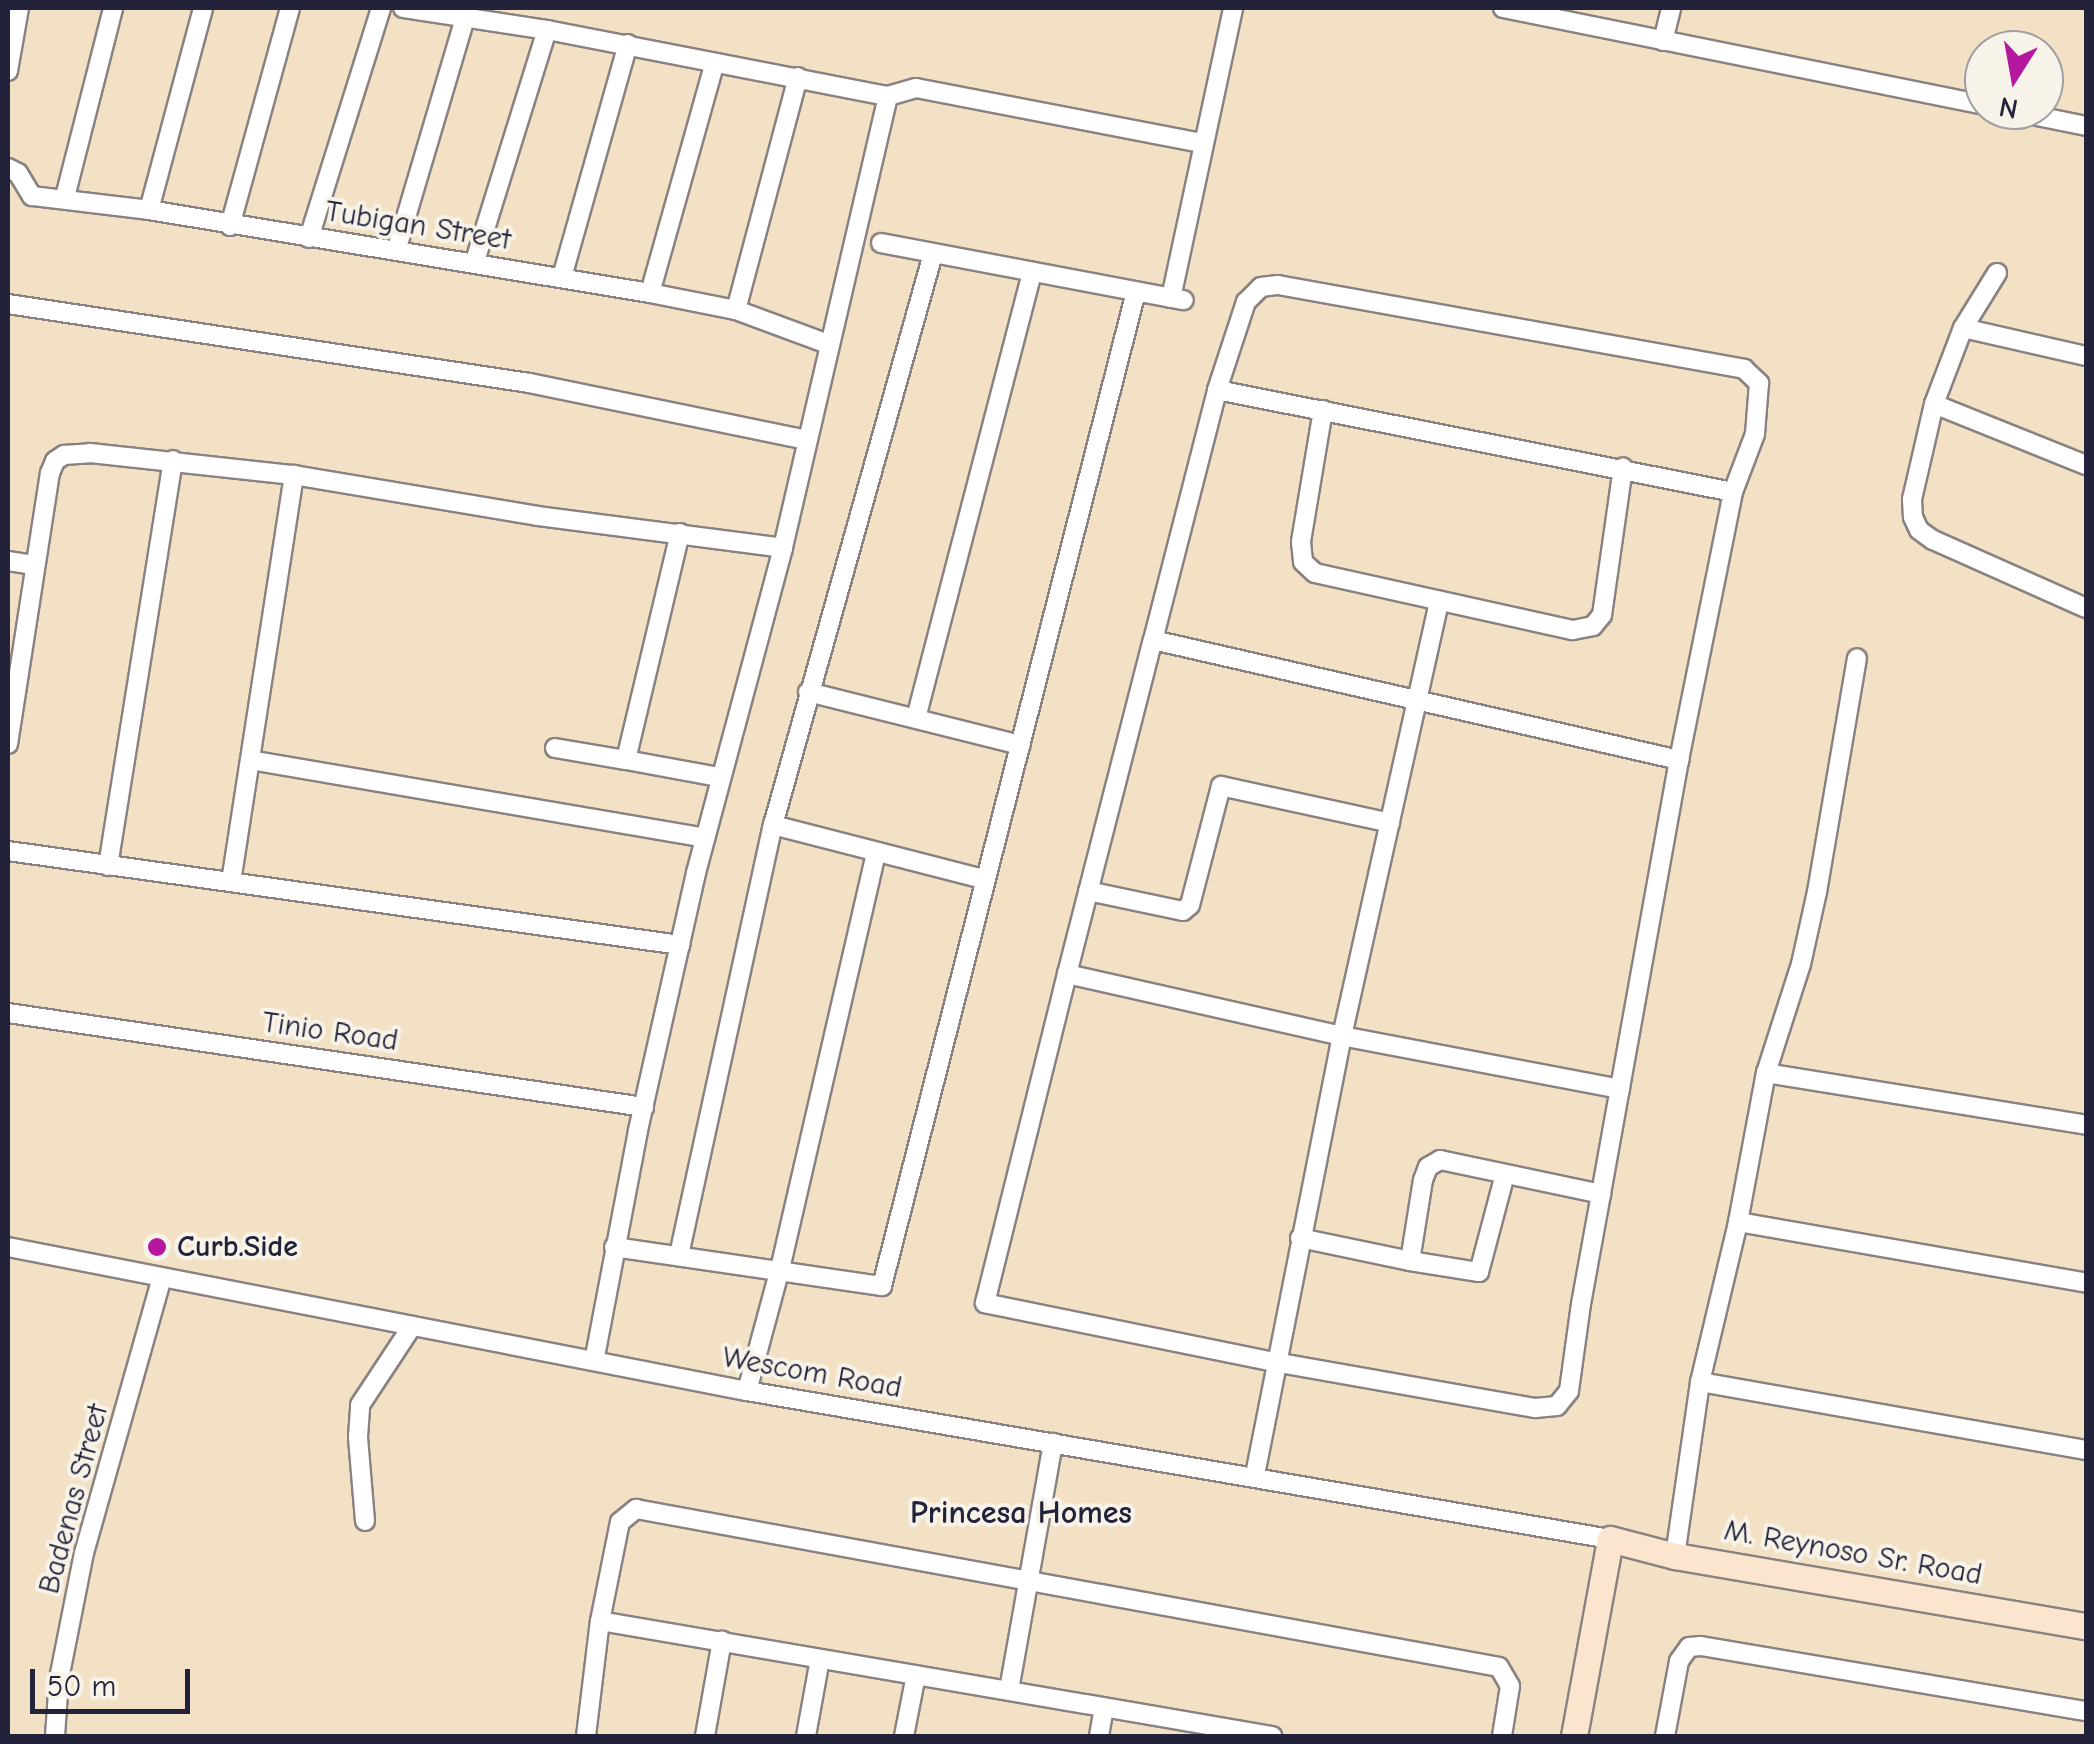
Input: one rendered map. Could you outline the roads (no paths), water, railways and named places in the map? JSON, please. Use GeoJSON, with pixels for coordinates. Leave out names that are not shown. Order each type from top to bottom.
{"type":"FeatureCollection","features":[{"type":"Feature","properties":{"kind":"street"},"geometry":{"type":"LineString","coordinates":[[8,71],[16,8]]}},
{"type":"Feature","properties":{"kind":"street"},"geometry":{"type":"LineString","coordinates":[[64,197],[113,8]]}},
{"type":"Feature","properties":{"kind":"street"},"geometry":{"type":"LineString","coordinates":[[149,210],[203,8]]}},
{"type":"Feature","properties":{"kind":"street"},"geometry":{"type":"LineString","coordinates":[[230,226],[290,8]]}},
{"type":"Feature","properties":{"kind":"street"},"geometry":{"type":"LineString","coordinates":[[309,238],[380,8]]}},
{"type":"Feature","properties":{"kind":"street"},"geometry":{"type":"LineString","coordinates":[[403,8],[628,44],[714,65],[888,96],[916,88],[1202,143]]}},
{"type":"Feature","properties":{"kind":"street"},"geometry":{"type":"LineString","coordinates":[[881,244],[1178,299],[1202,143],[1232,8]]}},
{"type":"Feature","properties":{"kind":"street"},"geometry":{"type":"LineString","coordinates":[[1503,8],[1964,101]]}},
{"type":"Feature","properties":{"kind":"street"},"geometry":{"type":"LineString","coordinates":[[1663,41],[1671,8]]}},
{"type":"Feature","properties":{"kind":"street"},"geometry":{"type":"LineString","coordinates":[[396,251],[465,18]]}},
{"type":"Feature","properties":{"kind":"street"},"geometry":{"type":"LineString","coordinates":[[475,261],[547,30]]}},
{"type":"Feature","properties":{"kind":"street"},"geometry":{"type":"LineString","coordinates":[[562,277],[628,44]]}},
{"type":"Feature","properties":{"kind":"street"},"geometry":{"type":"LineString","coordinates":[[650,292],[714,65]]}},
{"type":"Feature","properties":{"kind":"street"},"geometry":{"type":"LineString","coordinates":[[736,310],[798,77]]}},
{"type":"Feature","properties":{"kind":"street"},"geometry":{"type":"LineString","coordinates":[[594,1361],[614,1247],[719,777],[784,548],[888,96]]}},
{"type":"Feature","properties":{"kind":"street","name":"Tubigan Street"},"geometry":{"type":"LineString","coordinates":[[8,168],[18,173],[32,196],[149,210],[650,292],[736,310],[828,344]]}},
{"type":"Feature","properties":{"kind":"street"},"geometry":{"type":"LineString","coordinates":[[679,1254],[773,825],[933,254]]}},
{"type":"Feature","properties":{"kind":"street"},"geometry":{"type":"LineString","coordinates":[[916,718],[1032,272]]}},
{"type":"Feature","properties":{"kind":"street"},"geometry":{"type":"LineString","coordinates":[[1998,272],[1964,328],[1934,404],[1912,500],[1919,530],[2086,608]]}},
{"type":"Feature","properties":{"kind":"street"},"geometry":{"type":"LineString","coordinates":[[1278,285],[1744,369],[1759,382],[1760,399],[1755,434],[1733,492],[1679,760],[1569,1391],[1556,1406],[1536,1408],[1274,1362],[985,1303],[1218,390],[1246,302],[1260,287],[1278,285]]}},
{"type":"Feature","properties":{"kind":"street"},"geometry":{"type":"LineString","coordinates":[[614,1247],[780,1268],[882,1286],[1136,292]]}},
{"type":"Feature","properties":{"kind":"street"},"geometry":{"type":"LineString","coordinates":[[8,304],[529,383],[807,440]]}},
{"type":"Feature","properties":{"kind":"street"},"geometry":{"type":"LineString","coordinates":[[1964,328],[2086,356]]}},
{"type":"Feature","properties":{"kind":"street"},"geometry":{"type":"LineString","coordinates":[[1218,390],[1623,466],[1733,492]]}},
{"type":"Feature","properties":{"kind":"street"},"geometry":{"type":"LineString","coordinates":[[1934,404],[2086,465]]}},
{"type":"Feature","properties":{"kind":"street"},"geometry":{"type":"LineString","coordinates":[[1323,410],[1301,542],[1304,562],[1314,572],[1573,630],[1593,626],[1602,614],[1623,466]]}},
{"type":"Feature","properties":{"kind":"street"},"geometry":{"type":"LineString","coordinates":[[8,744],[33,565],[52,466],[60,457],[90,453],[294,474],[538,516],[784,548]]}},
{"type":"Feature","properties":{"kind":"street"},"geometry":{"type":"LineString","coordinates":[[108,866],[173,460]]}},
{"type":"Feature","properties":{"kind":"street"},"geometry":{"type":"LineString","coordinates":[[230,882],[294,474]]}},
{"type":"Feature","properties":{"kind":"street"},"geometry":{"type":"LineString","coordinates":[[626,760],[680,534]]}},
{"type":"Feature","properties":{"kind":"street"},"geometry":{"type":"LineString","coordinates":[[8,561],[33,565]]}},
{"type":"Feature","properties":{"kind":"street"},"geometry":{"type":"LineString","coordinates":[[1255,1475],[1274,1362],[1342,1036],[1438,601]]}},
{"type":"Feature","properties":{"kind":"street"},"geometry":{"type":"LineString","coordinates":[[1153,640],[1679,760]]}},
{"type":"Feature","properties":{"kind":"street"},"geometry":{"type":"LineString","coordinates":[[1675,1556],[1700,1382],[1738,1222],[1766,1072],[1801,964],[1817,892],[1857,658]]}},
{"type":"Feature","properties":{"kind":"street"},"geometry":{"type":"LineString","coordinates":[[808,692],[1021,745]]}},
{"type":"Feature","properties":{"kind":"street"},"geometry":{"type":"LineString","coordinates":[[555,748],[719,777]]}},
{"type":"Feature","properties":{"kind":"street"},"geometry":{"type":"LineString","coordinates":[[250,760],[705,838]]}},
{"type":"Feature","properties":{"kind":"street"},"geometry":{"type":"LineString","coordinates":[[1088,891],[1184,910],[1190,904],[1220,786],[1390,824]]}},
{"type":"Feature","properties":{"kind":"street"},"geometry":{"type":"LineString","coordinates":[[773,825],[984,879]]}},
{"type":"Feature","properties":{"kind":"street"},"geometry":{"type":"LineString","coordinates":[[8,851],[680,946]]}},
{"type":"Feature","properties":{"kind":"street"},"geometry":{"type":"LineString","coordinates":[[746,1391],[780,1268],[876,852]]}},
{"type":"Feature","properties":{"kind":"street"},"geometry":{"type":"LineString","coordinates":[[1067,974],[1342,1036],[1620,1088]]}},
{"type":"Feature","properties":{"kind":"street","name":"Tinio Road"},"geometry":{"type":"LineString","coordinates":[[8,1013],[644,1107]]}},
{"type":"Feature","properties":{"kind":"street"},"geometry":{"type":"LineString","coordinates":[[1766,1072],[2086,1125]]}},
{"type":"Feature","properties":{"kind":"street"},"geometry":{"type":"LineString","coordinates":[[1410,1261],[1428,1167],[1440,1160],[1601,1194]]}},
{"type":"Feature","properties":{"kind":"street"},"geometry":{"type":"LineString","coordinates":[[1300,1238],[1479,1272],[1505,1174]]}},
{"type":"Feature","properties":{"kind":"street"},"geometry":{"type":"LineString","coordinates":[[1738,1222],[2086,1283]]}},
{"type":"Feature","properties":{"kind":"street","name":"Wescom Road"},"geometry":{"type":"LineString","coordinates":[[8,1248],[746,1391],[1255,1475],[1610,1539]]}},
{"type":"Feature","properties":{"kind":"street","name":"Badenas Street"},"geometry":{"type":"LineString","coordinates":[[55,1736],[59,1679],[84,1553],[162,1278]]}},
{"type":"Feature","properties":{"kind":"street"},"geometry":{"type":"LineString","coordinates":[[365,1520],[358,1437],[360,1406],[412,1326]]}},
{"type":"Feature","properties":{"kind":"street"},"geometry":{"type":"LineString","coordinates":[[1700,1382],[2086,1450]]}},
{"type":"Feature","properties":{"kind":"street"},"geometry":{"type":"LineString","coordinates":[[1009,1690],[1053,1443]]}},
{"type":"Feature","properties":{"kind":"street"},"geometry":{"type":"LineString","coordinates":[[586,1736],[600,1621],[620,1522],[636,1509],[1499,1667],[1510,1686],[1502,1736]]}},
{"type":"Feature","properties":{"kind":"street"},"geometry":{"type":"LineString","coordinates":[[1574,1736],[1610,1539]]}},
{"type":"Feature","properties":{"kind":"street","name":"M. Reynoso Sr. Road"},"geometry":{"type":"LineString","coordinates":[[1610,1539],[1675,1556],[2086,1626]]}},
{"type":"Feature","properties":{"kind":"street"},"geometry":{"type":"LineString","coordinates":[[600,1621],[1009,1690],[1200,1732],[1272,1736]]}},
{"type":"Feature","properties":{"kind":"street"},"geometry":{"type":"LineString","coordinates":[[705,1736],[722,1641]]}},
{"type":"Feature","properties":{"kind":"street"},"geometry":{"type":"LineString","coordinates":[[1665,1736],[1679,1660],[1689,1648],[1701,1646],[2086,1711]]}},
{"type":"Feature","properties":{"kind":"street"},"geometry":{"type":"LineString","coordinates":[[806,1736],[820,1659]]}},
{"type":"Feature","properties":{"kind":"street"},"geometry":{"type":"LineString","coordinates":[[904,1736],[916,1675]]}},
{"type":"Feature","properties":{"kind":"street"},"geometry":{"type":"LineString","coordinates":[[1099,1736],[1104,1708]]}},
{"type":"Feature","properties":{"kind":"place","name":"Curb.Side"},"geometry":{"type":"Point","coordinates":[157,1247]}},
{"type":"Feature","properties":{"kind":"district","name":"Princesa Homes"},"geometry":{"type":"Point","coordinates":[1021,1513]}}]}
